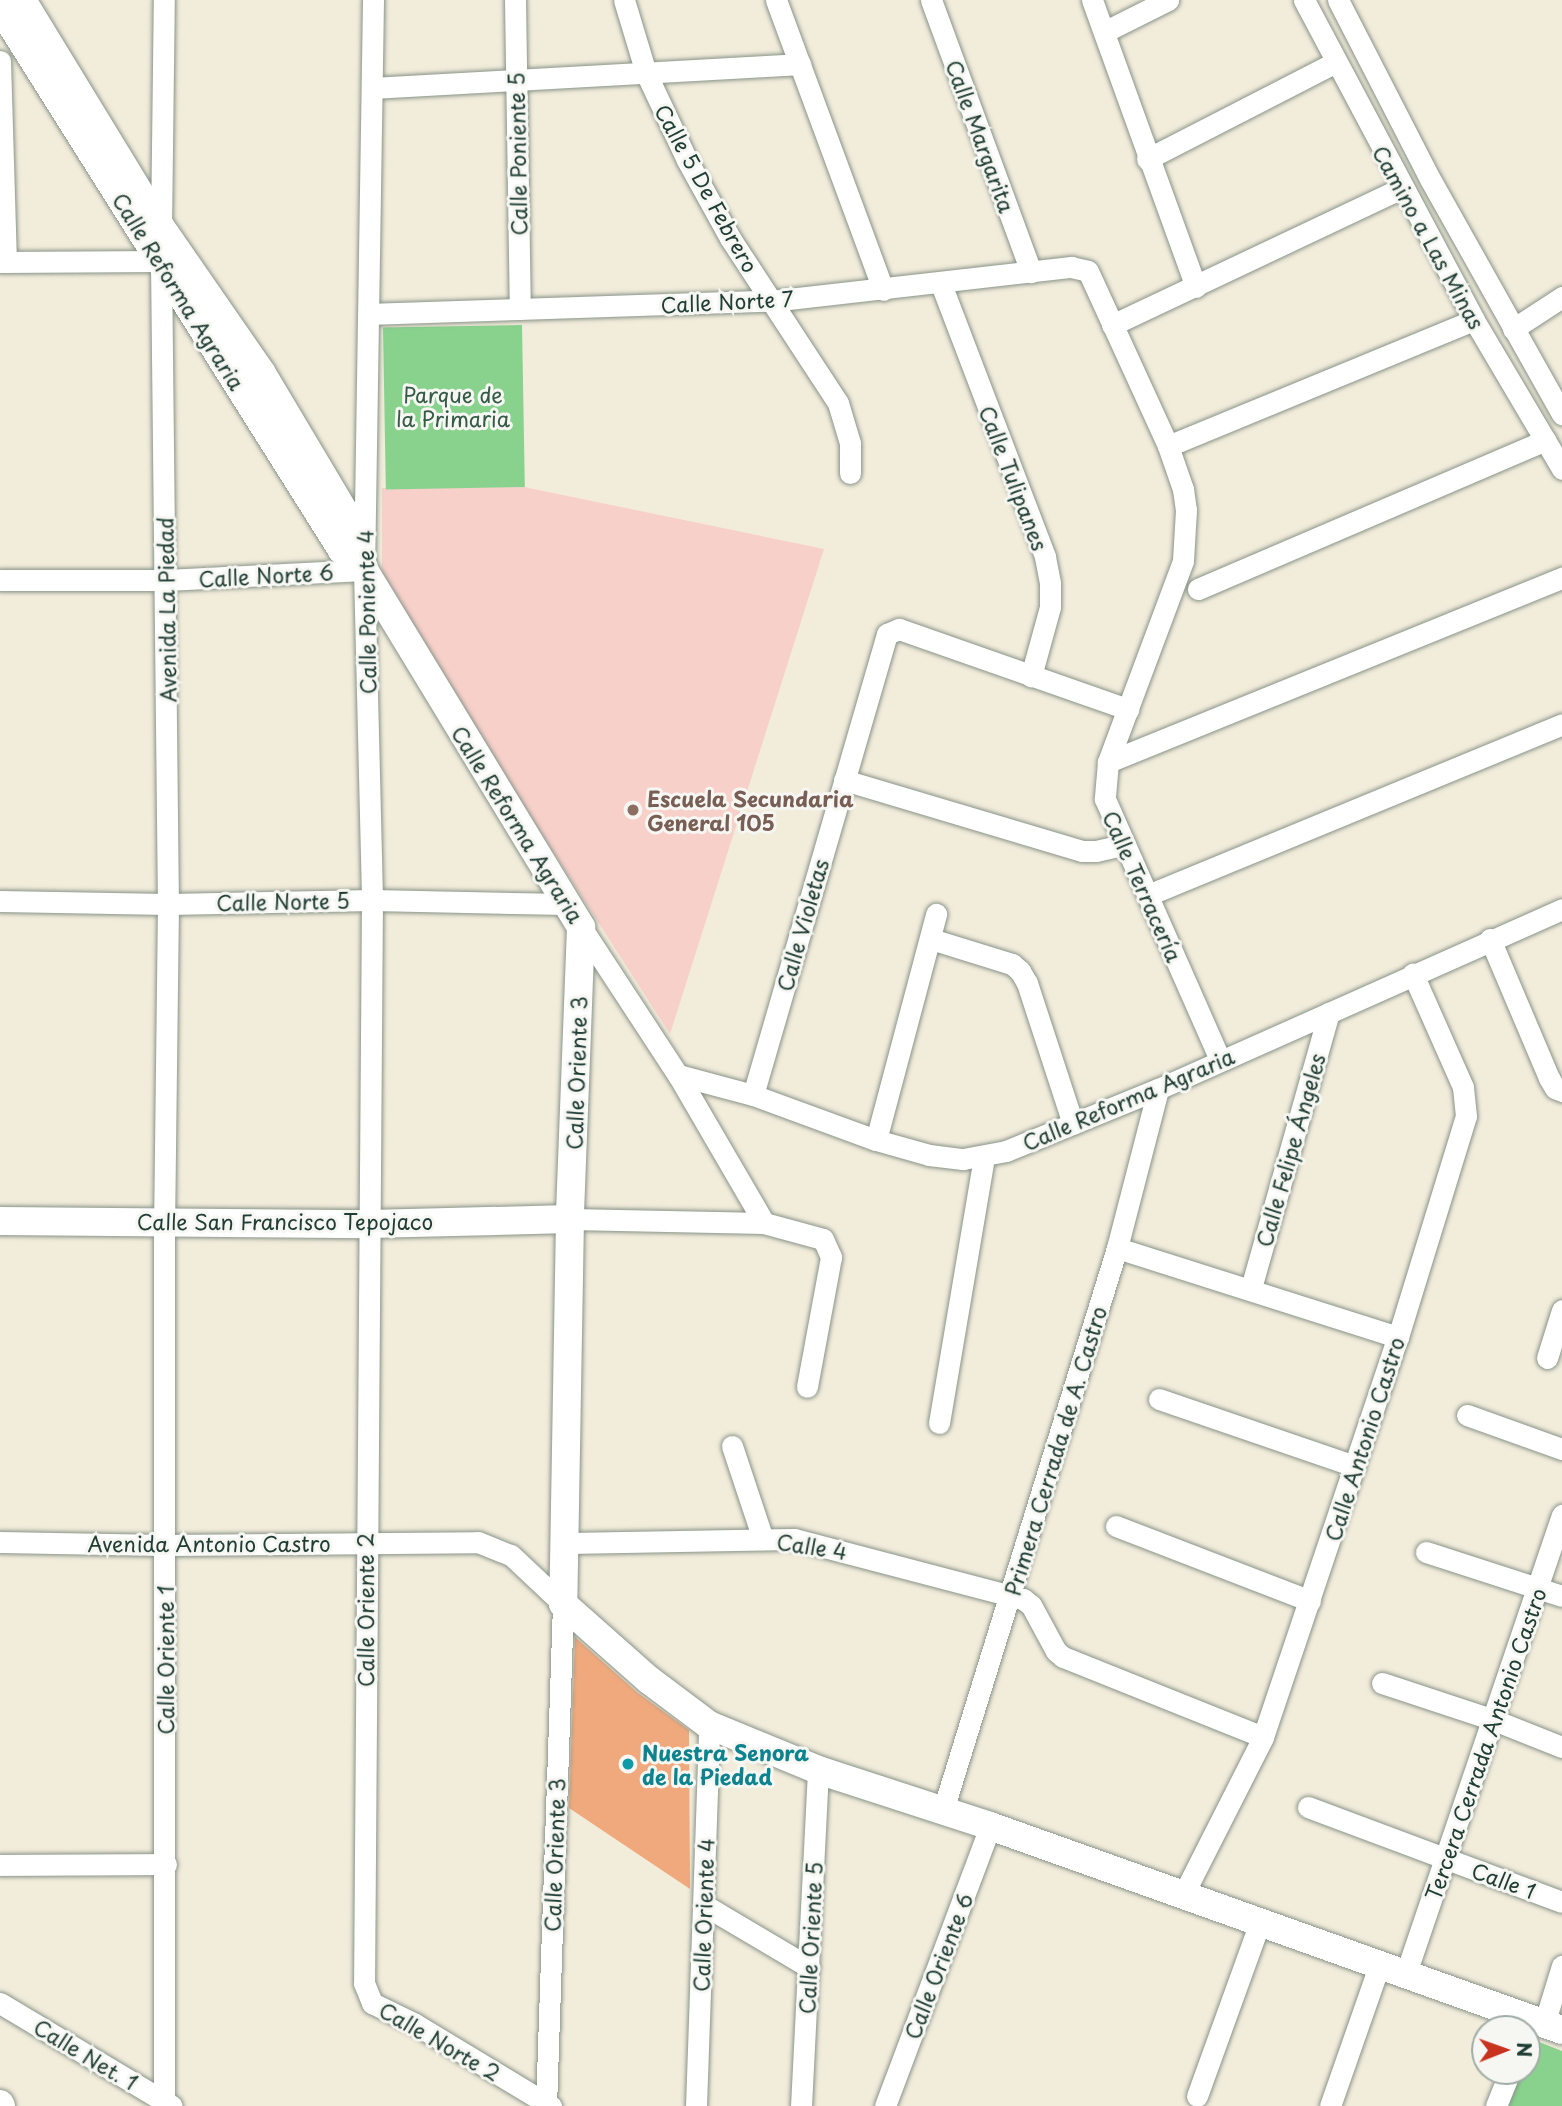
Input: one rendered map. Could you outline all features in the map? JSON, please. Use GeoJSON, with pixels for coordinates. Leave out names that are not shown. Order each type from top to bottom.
{"type":"FeatureCollection","features":[{"type":"Feature","properties":{"kind":"main road","name":"Calle Reforma Agraria"},"geometry":{"type":"LineString","coordinates":[[22,0],[160,226],[261,372],[346,516],[361,546],[364,570]]}},
{"type":"Feature","properties":{"kind":"main road","name":"Calle Reforma Agraria"},"geometry":{"type":"LineString","coordinates":[[0,7],[342,550],[364,570],[581,927]]}},
{"type":"Feature","properties":{"kind":"main road","name":"Calle Oriente 3"},"geometry":{"type":"LineString","coordinates":[[563,1604],[570,1219],[581,927]]}},
{"type":"Feature","properties":{"kind":"main road","name":"Calle San Francisco Tepojaco"},"geometry":{"type":"LineString","coordinates":[[0,1221],[164,1220],[369,1224],[570,1219]]}},
{"type":"Feature","properties":{"kind":"main road"},"geometry":{"type":"LineString","coordinates":[[563,1604],[649,1680],[709,1725],[818,1770],[990,1825],[1380,1963],[1513,2015]]}},
{"type":"Feature","properties":{"kind":"street","name":"Avenida La Piedad"},"geometry":{"type":"LineString","coordinates":[[164,0],[160,226],[169,904],[164,1220]]}},
{"type":"Feature","properties":{"kind":"street","name":"Calle Poniente 4"},"geometry":{"type":"LineString","coordinates":[[369,1224],[372,900],[364,570],[373,0]]}},
{"type":"Feature","properties":{"kind":"street","name":"Calle Poniente 5"},"geometry":{"type":"LineString","coordinates":[[515,0],[520,309]]}},
{"type":"Feature","properties":{"kind":"street","name":"Calle 5 De Febrero"},"geometry":{"type":"LineString","coordinates":[[624,0],[646,73],[687,160],[718,216],[838,403],[850,443],[850,473]]}},
{"type":"Feature","properties":{"kind":"street"},"geometry":{"type":"LineString","coordinates":[[776,0],[883,290]]}},
{"type":"Feature","properties":{"kind":"street","name":"Calle Margarita"},"geometry":{"type":"LineString","coordinates":[[930,0],[1031,272]]}},
{"type":"Feature","properties":{"kind":"street"},"geometry":{"type":"LineString","coordinates":[[1092,0],[1147,159],[1196,287]]}},
{"type":"Feature","properties":{"kind":"street"},"geometry":{"type":"LineString","coordinates":[[1104,32],[1168,0]]}},
{"type":"Feature","properties":{"kind":"street","name":"Camino a Las Minas"},"geometry":{"type":"LineString","coordinates":[[1304,0],[1474,320],[1562,469]]}},
{"type":"Feature","properties":{"kind":"street","name":"Camino a Las Minas"},"geometry":{"type":"LineString","coordinates":[[1338,0],[1430,179],[1562,414]]}},
{"type":"Feature","properties":{"kind":"street"},"geometry":{"type":"LineString","coordinates":[[0,61],[3,262],[161,261]]}},
{"type":"Feature","properties":{"kind":"street"},"geometry":{"type":"LineString","coordinates":[[1147,159],[1336,62]]}},
{"type":"Feature","properties":{"kind":"street"},"geometry":{"type":"LineString","coordinates":[[373,88],[800,64]]}},
{"type":"Feature","properties":{"kind":"street"},"geometry":{"type":"LineString","coordinates":[[1112,325],[1402,188]]}},
{"type":"Feature","properties":{"kind":"street","name":"Calle Norte 7"},"geometry":{"type":"LineString","coordinates":[[370,314],[772,301],[1083,268]]}},
{"type":"Feature","properties":{"kind":"street","name":"Calle Terracería"},"geometry":{"type":"LineString","coordinates":[[1083,268],[1090,275],[1168,446],[1183,489],[1187,537],[1183,561],[1108,762],[1105,799],[1220,1060]]}},
{"type":"Feature","properties":{"kind":"street","name":"Calle Tulipanes"},"geometry":{"type":"LineString","coordinates":[[941,284],[1045,557],[1050,582],[1050,607],[1031,676]]}},
{"type":"Feature","properties":{"kind":"street"},"geometry":{"type":"LineString","coordinates":[[1513,328],[1562,297]]}},
{"type":"Feature","properties":{"kind":"street"},"geometry":{"type":"LineString","coordinates":[[1168,446],[1474,320]]}},
{"type":"Feature","properties":{"kind":"street"},"geometry":{"type":"LineString","coordinates":[[1198,589],[1545,440]]}},
{"type":"Feature","properties":{"kind":"street","name":"Calle Norte 6"},"geometry":{"type":"LineString","coordinates":[[0,580],[166,580],[364,570]]}},
{"type":"Feature","properties":{"kind":"street"},"geometry":{"type":"LineString","coordinates":[[1108,762],[1562,578]]}},
{"type":"Feature","properties":{"kind":"street","name":"Calle Violetas"},"geometry":{"type":"LineString","coordinates":[[753,1095],[887,634],[899,629],[1031,676]]}},
{"type":"Feature","properties":{"kind":"street"},"geometry":{"type":"LineString","coordinates":[[1031,676],[1128,709]]}},
{"type":"Feature","properties":{"kind":"street"},"geometry":{"type":"LineString","coordinates":[[1148,895],[1562,724]]}},
{"type":"Feature","properties":{"kind":"street"},"geometry":{"type":"LineString","coordinates":[[844,780],[1082,851],[1123,845]]}},
{"type":"Feature","properties":{"kind":"street","name":"Calle Norte 5"},"geometry":{"type":"LineString","coordinates":[[0,901],[169,904],[372,900],[565,904]]}},
{"type":"Feature","properties":{"kind":"street","name":"Calle Reforma Agraria"},"geometry":{"type":"LineString","coordinates":[[678,1075],[753,1095],[876,1140],[929,1155],[963,1159],[984,1157],[1006,1152],[1158,1088],[1562,909]]}},
{"type":"Feature","properties":{"kind":"street"},"geometry":{"type":"LineString","coordinates":[[876,1140],[936,914]]}},
{"type":"Feature","properties":{"kind":"street","name":"Calle Reforma Agraria"},"geometry":{"type":"LineString","coordinates":[[581,927],[678,1075],[764,1223]]}},
{"type":"Feature","properties":{"kind":"street"},"geometry":{"type":"LineString","coordinates":[[931,939],[1012,964],[1020,971],[1027,983],[1073,1124]]}},
{"type":"Feature","properties":{"kind":"street"},"geometry":{"type":"LineString","coordinates":[[1490,939],[1549,1078],[1555,1088],[1562,1091]]}},
{"type":"Feature","properties":{"kind":"street","name":"Calle Antonio Castro"},"geometry":{"type":"LineString","coordinates":[[1183,1895],[1263,1737],[1398,1337],[1466,1116],[1463,1087],[1413,974]]}},
{"type":"Feature","properties":{"kind":"street","name":"Calle Felipe Ángeles"},"geometry":{"type":"LineString","coordinates":[[1251,1288],[1329,1013]]}},
{"type":"Feature","properties":{"kind":"street","name":"Primera Cerrada de A. Castro"},"geometry":{"type":"LineString","coordinates":[[943,1810],[1117,1248],[1158,1088]]}},
{"type":"Feature","properties":{"kind":"street"},"geometry":{"type":"LineString","coordinates":[[939,1423],[984,1157]]}},
{"type":"Feature","properties":{"kind":"street"},"geometry":{"type":"LineString","coordinates":[[570,1219],[764,1223],[823,1239],[831,1257],[807,1387]]}},
{"type":"Feature","properties":{"kind":"street","name":"Calle Oriente 1"},"geometry":{"type":"LineString","coordinates":[[164,1220],[168,2103]]}},
{"type":"Feature","properties":{"kind":"street","name":"Calle Oriente 2"},"geometry":{"type":"LineString","coordinates":[[367,1996],[364,1983],[369,1224]]}},
{"type":"Feature","properties":{"kind":"street"},"geometry":{"type":"LineString","coordinates":[[1117,1248],[1251,1288],[1398,1337]]}},
{"type":"Feature","properties":{"kind":"street"},"geometry":{"type":"LineString","coordinates":[[1547,1358],[1562,1310]]}},
{"type":"Feature","properties":{"kind":"street"},"geometry":{"type":"LineString","coordinates":[[1159,1399],[1355,1466]]}},
{"type":"Feature","properties":{"kind":"street"},"geometry":{"type":"LineString","coordinates":[[1467,1415],[1562,1448]]}},
{"type":"Feature","properties":{"kind":"street"},"geometry":{"type":"LineString","coordinates":[[732,1446],[763,1539]]}},
{"type":"Feature","properties":{"kind":"street","name":"Tercera Cerrada Antonio Castro"},"geometry":{"type":"LineString","coordinates":[[1406,1973],[1562,1515]]}},
{"type":"Feature","properties":{"kind":"street"},"geometry":{"type":"LineString","coordinates":[[1116,1526],[1310,1601]]}},
{"type":"Feature","properties":{"kind":"street","name":"Calle 4"},"geometry":{"type":"LineString","coordinates":[[565,1543],[794,1539],[1011,1596]]}},
{"type":"Feature","properties":{"kind":"street","name":"Avenida Antonio Castro"},"geometry":{"type":"LineString","coordinates":[[0,1542],[165,1545],[478,1542],[512,1555],[563,1604]]}},
{"type":"Feature","properties":{"kind":"street"},"geometry":{"type":"LineString","coordinates":[[1426,1552],[1562,1596]]}},
{"type":"Feature","properties":{"kind":"street"},"geometry":{"type":"LineString","coordinates":[[1011,1596],[1023,1598],[1031,1605],[1056,1651],[1063,1657],[1263,1737]]}},
{"type":"Feature","properties":{"kind":"street","name":"Calle Oriente 3"},"geometry":{"type":"LineString","coordinates":[[547,2105],[563,1604]]}},
{"type":"Feature","properties":{"kind":"street"},"geometry":{"type":"LineString","coordinates":[[1382,1683],[1494,1720],[1562,1747]]}},
{"type":"Feature","properties":{"kind":"street","name":"Calle Oriente 4"},"geometry":{"type":"LineString","coordinates":[[696,2106],[709,1725]]}},
{"type":"Feature","properties":{"kind":"street","name":"Calle Oriente 5"},"geometry":{"type":"LineString","coordinates":[[801,2106],[818,1770]]}},
{"type":"Feature","properties":{"kind":"street","name":"Calle 1"},"geometry":{"type":"LineString","coordinates":[[1308,1807],[1562,1902]]}},
{"type":"Feature","properties":{"kind":"street","name":"Calle Oriente 6"},"geometry":{"type":"LineString","coordinates":[[885,2106],[990,1825]]}},
{"type":"Feature","properties":{"kind":"street"},"geometry":{"type":"LineString","coordinates":[[0,1865],[166,1864]]}},
{"type":"Feature","properties":{"kind":"street"},"geometry":{"type":"LineString","coordinates":[[704,1905],[809,1967]]}},
{"type":"Feature","properties":{"kind":"street"},"geometry":{"type":"LineString","coordinates":[[1197,2096],[1261,1922]]}},
{"type":"Feature","properties":{"kind":"street"},"geometry":{"type":"LineString","coordinates":[[1330,2106],[1380,1963]]}},
{"type":"Feature","properties":{"kind":"street"},"geometry":{"type":"LineString","coordinates":[[1541,2026],[1562,1966]]}},
{"type":"Feature","properties":{"kind":"street","name":"Calle Norte 2"},"geometry":{"type":"LineString","coordinates":[[367,1996],[372,2003],[415,2024],[547,2105]]}},
{"type":"Feature","properties":{"kind":"street","name":"Calle Net. 1"},"geometry":{"type":"LineString","coordinates":[[0,2003],[168,2103]]}},
{"type":"Feature","properties":{"kind":"street"},"geometry":{"type":"LineString","coordinates":[[1496,2106],[1504,2085]]}},
{"type":"Feature","properties":{"kind":"shaded area","name":"Escuela Secundaria General 105"},"geometry":{"type":"Polygon","coordinates":[[[524,487],[824,549],[670,1034],[382,585],[382,488],[524,487]]]}},
{"type":"Feature","properties":{"kind":"green space","name":"Parque de la Primaria"},"geometry":{"type":"Polygon","coordinates":[[[522,325],[525,487],[386,489],[383,327],[522,325]]]}},
{"type":"Feature","properties":{"kind":"green space"},"geometry":{"type":"Polygon","coordinates":[[[1541,2043],[1562,2051],[1562,2106],[1508,2106],[1516,2085],[1541,2085],[1541,2043]]]}},
{"type":"Feature","properties":{"kind":"building","name":"Nuestra Senora de la Piedad"},"geometry":{"type":"Polygon","coordinates":[[[575,1637],[638,1693],[689,1730],[690,1889],[569,1808],[575,1637]]]}},
{"type":"Feature","properties":{"kind":"place","name":"Escuela Secundaria General 105"},"geometry":{"type":"Point","coordinates":[633,810]}},
{"type":"Feature","properties":{"kind":"place","name":"Nuestra Senora de la Piedad"},"geometry":{"type":"Point","coordinates":[628,1764]}}]}
